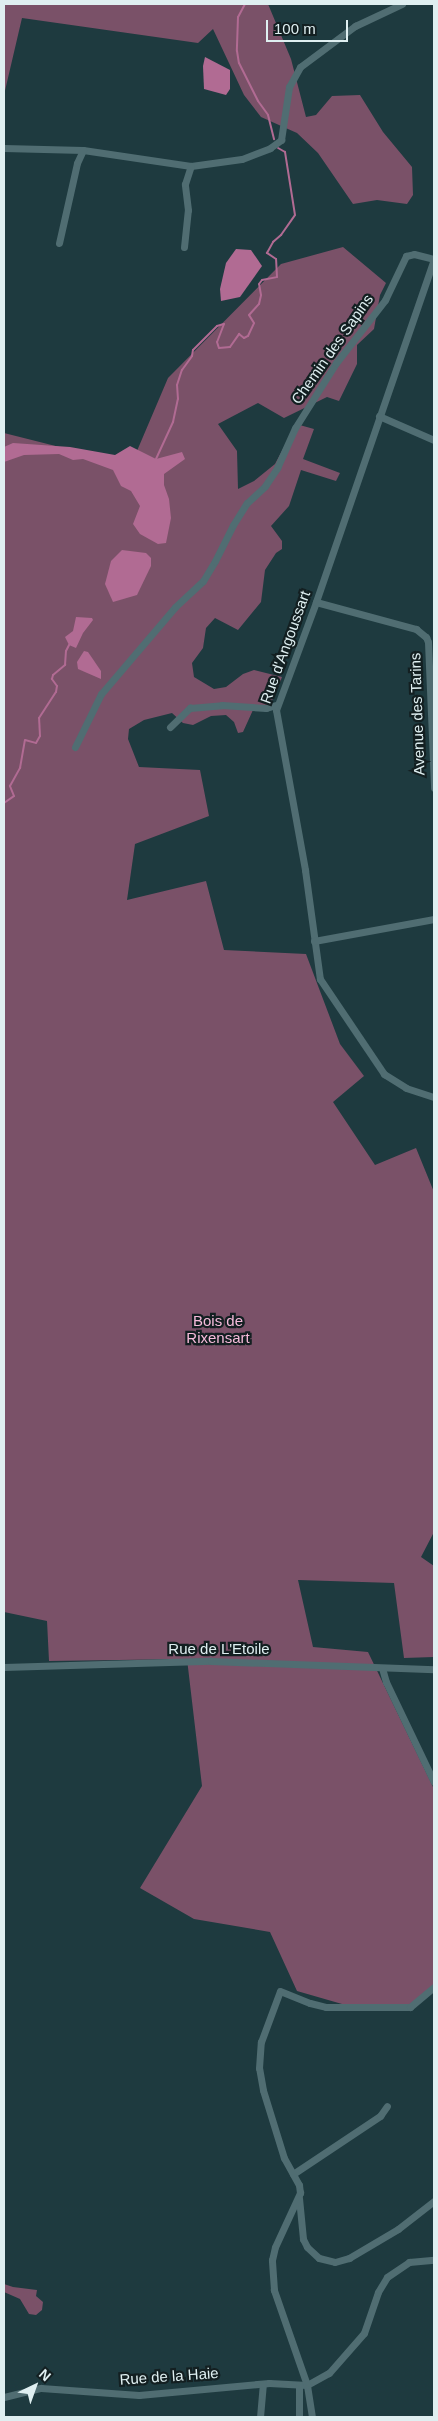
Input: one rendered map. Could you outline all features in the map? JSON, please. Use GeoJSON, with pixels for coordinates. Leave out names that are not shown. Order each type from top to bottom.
{"type":"FeatureCollection","features":[{"type":"Feature","properties":{"kind":"street"},"geometry":{"type":"LineString","coordinates":[[4,148],[83,150],[191,166],[242,159],[279,142],[284,130],[289,88],[300,67],[355,26],[402,4]]}},
{"type":"Feature","properties":{"kind":"street"},"geometry":{"type":"LineString","coordinates":[[59,243],[75,171],[83,150]]}},
{"type":"Feature","properties":{"kind":"street"},"geometry":{"type":"LineString","coordinates":[[184,247],[188,210],[185,184],[191,166]]}},
{"type":"Feature","properties":{"kind":"street","name":"Chemin des Sapins"},"geometry":{"type":"LineString","coordinates":[[74,748],[102,694],[175,607],[203,581],[215,562],[232,525],[247,503],[265,486],[277,468],[295,428],[336,363],[384,300],[406,256],[414,254],[434,259]]}},
{"type":"Feature","properties":{"kind":"street","name":"Rue d'Angoussart"},"geometry":{"type":"LineString","coordinates":[[434,259],[432,275],[380,416],[316,602],[276,705],[279,734],[305,870],[317,966],[323,986],[381,1070],[400,1085],[434,1097]]}},
{"type":"Feature","properties":{"kind":"street"},"geometry":{"type":"LineString","coordinates":[[380,416],[434,440]]}},
{"type":"Feature","properties":{"kind":"street","name":"Avenue des Tarins"},"geometry":{"type":"LineString","coordinates":[[316,602],[416,629],[426,637],[428,642],[434,788]]}},
{"type":"Feature","properties":{"kind":"street"},"geometry":{"type":"LineString","coordinates":[[170,726],[190,708],[222,705],[270,708],[276,705]]}},
{"type":"Feature","properties":{"kind":"street"},"geometry":{"type":"LineString","coordinates":[[314,941],[434,919]]}},
{"type":"Feature","properties":{"kind":"street","name":"Rue de L'Etoile"},"geometry":{"type":"LineString","coordinates":[[4,1667],[210,1661],[434,1669]]}},
{"type":"Feature","properties":{"kind":"street"},"geometry":{"type":"LineString","coordinates":[[382,1668],[386,1682],[434,1782]]}},
{"type":"Feature","properties":{"kind":"street"},"geometry":{"type":"LineString","coordinates":[[434,1987],[410,2007],[326,2007],[310,2004],[285,1992],[278,1992],[261,2042],[259,2068],[263,2090],[281,2151],[299,2185],[304,2239],[307,2247],[319,2258],[335,2262],[349,2258],[398,2229],[434,2201]]}},
{"type":"Feature","properties":{"kind":"street"},"geometry":{"type":"LineString","coordinates":[[293,2174],[380,2116],[387,2106]]}},
{"type":"Feature","properties":{"kind":"street"},"geometry":{"type":"LineString","coordinates":[[299,2198],[285,2223],[275,2247],[272,2273],[274,2290],[312,2417]]}},
{"type":"Feature","properties":{"kind":"street"},"geometry":{"type":"LineString","coordinates":[[303,2385],[329,2373],[364,2333],[378,2292],[387,2277],[404,2264],[415,2260],[434,2260]]}},
{"type":"Feature","properties":{"kind":"street"},"geometry":{"type":"LineString","coordinates":[[260,2417],[263,2384]]}},
{"type":"Feature","properties":{"kind":"street","name":"Rue de la Haie"},"geometry":{"type":"LineString","coordinates":[[4,2397],[42,2388],[139,2395],[263,2384],[303,2385]]}},
{"type":"Feature","properties":{"kind":"street"},"geometry":{"type":"LineString","coordinates":[[299,2417],[303,2385]]}},
{"type":"Feature","properties":{"kind":"green space"},"geometry":{"type":"Polygon","coordinates":[[[4,4],[268,4],[291,59],[306,117],[316,115],[332,96],[360,95],[383,132],[412,167],[413,195],[407,204],[377,200],[353,204],[318,153],[297,133],[261,117],[244,95],[213,29],[198,43],[22,18],[4,95],[4,4]]]}},
{"type":"Feature","properties":{"kind":"green space","name":"Bois de Rixensart"},"geometry":{"type":"Polygon","coordinates":[[[343,247],[386,283],[380,295],[374,329],[357,345],[357,364],[339,401],[327,397],[284,418],[258,403],[218,424],[237,451],[238,489],[254,481],[275,464],[296,424],[314,429],[303,459],[340,473],[336,481],[301,470],[289,506],[271,526],[282,541],[282,549],[276,553],[265,570],[261,602],[238,630],[215,618],[206,628],[203,648],[192,663],[194,677],[214,689],[226,687],[243,674],[254,670],[282,677],[274,698],[265,707],[253,710],[243,732],[238,733],[234,722],[226,715],[211,716],[193,725],[183,723],[172,713],[144,720],[129,729],[128,739],[139,767],[200,770],[209,816],[135,844],[127,900],[206,881],[224,950],[306,954],[340,1044],[364,1076],[333,1102],[375,1165],[416,1148],[434,1192],[434,1532],[421,1557],[434,1566],[434,1657],[404,1658],[394,1583],[298,1580],[313,1647],[368,1652],[434,1789],[434,1987],[408,2009],[342,2004],[297,1991],[270,1932],[194,1919],[140,1888],[202,1786],[187,1659],[49,1661],[47,1621],[4,1612],[4,433],[131,465],[168,378],[281,264],[343,247]]]}},
{"type":"Feature","properties":{"kind":"green space"},"geometry":{"type":"Polygon","coordinates":[[[4,2284],[37,2290],[36,2296],[43,2302],[42,2310],[36,2315],[29,2314],[20,2299],[4,2292],[4,2284]]]}},
{"type":"Feature","properties":{"kind":"shaded area"},"geometry":{"type":"Polygon","coordinates":[[[205,57],[230,70],[230,89],[226,95],[204,89],[203,66],[205,57]]]}},
{"type":"Feature","properties":{"kind":"shaded area"},"geometry":{"type":"Polygon","coordinates":[[[236,249],[251,250],[262,266],[240,297],[221,301],[220,289],[226,263],[236,249]]]}},
{"type":"Feature","properties":{"kind":"shaded area"},"geometry":{"type":"Polygon","coordinates":[[[13,443],[70,447],[115,455],[130,446],[156,459],[182,452],[185,459],[164,474],[164,485],[169,499],[171,518],[166,543],[158,544],[140,534],[133,524],[140,506],[131,491],[121,486],[113,470],[83,459],[73,460],[59,454],[24,455],[4,462],[4,447],[13,443]]]}},
{"type":"Feature","properties":{"kind":"shaded area"},"geometry":{"type":"Polygon","coordinates":[[[122,550],[146,553],[151,558],[151,566],[137,595],[113,602],[105,584],[111,561],[122,550]]]}},
{"type":"Feature","properties":{"kind":"shaded area"},"geometry":{"type":"Polygon","coordinates":[[[76,617],[92,618],[93,620],[83,633],[76,648],[69,645],[65,637],[73,631],[76,617]]]}},
{"type":"Feature","properties":{"kind":"shaded area"},"geometry":{"type":"Polygon","coordinates":[[[84,651],[88,652],[101,671],[101,679],[78,669],[77,662],[84,651]]]}},
{"type":"Feature","properties":{"kind":"waterway"},"geometry":{"type":"LineString","coordinates":[[245,4],[238,17],[237,51],[239,63],[258,101],[268,115],[274,139]]}},
{"type":"Feature","properties":{"kind":"waterway"},"geometry":{"type":"LineString","coordinates":[[156,459],[173,422],[178,399],[177,385],[182,370],[192,356],[193,350],[217,326],[224,324],[217,342],[219,348],[230,347],[239,334],[244,338],[248,336],[254,323],[249,315],[259,304],[261,295],[259,284],[262,280],[277,277],[276,259],[267,253],[273,242],[281,235],[295,215],[285,152],[278,148]]}},
{"type":"Feature","properties":{"kind":"waterway"},"geometry":{"type":"LineString","coordinates":[[4,803],[14,796],[10,786],[20,768],[25,740],[36,743],[40,736],[39,718],[56,692],[57,686],[52,679],[53,675],[65,665],[66,651],[69,645]]}}]}
